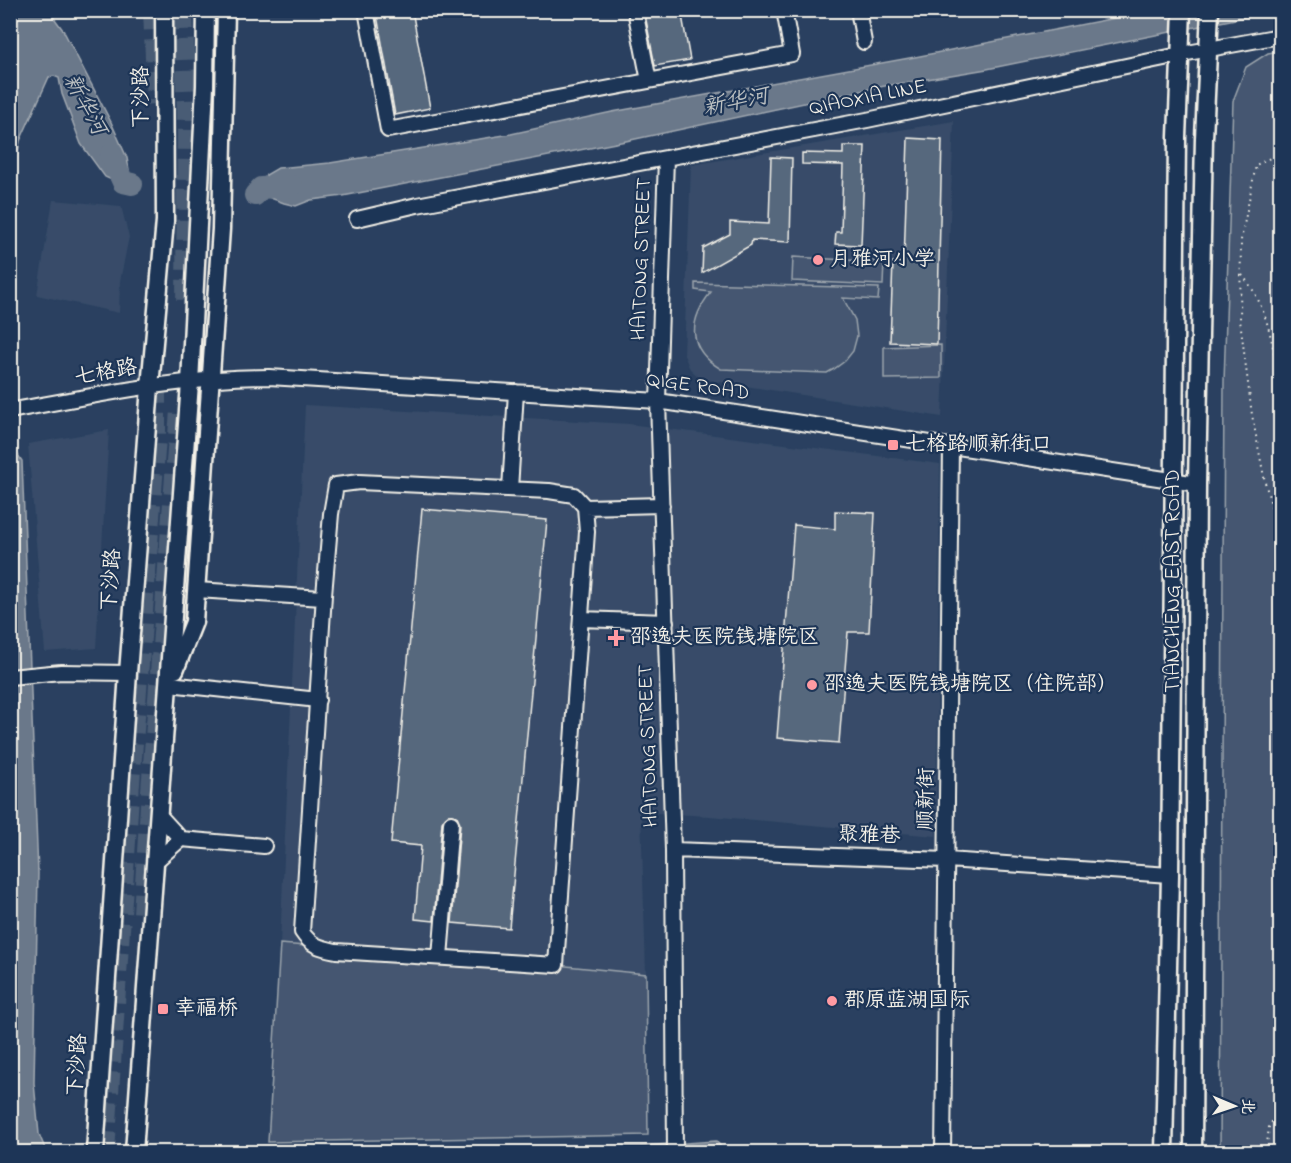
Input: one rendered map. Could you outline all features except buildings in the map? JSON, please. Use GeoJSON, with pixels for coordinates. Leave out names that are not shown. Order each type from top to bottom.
{"type":"FeatureCollection","features":[{"type":"Feature","properties":{"kind":"main road","name":"下沙路"},"geometry":{"type":"LineString","coordinates":[[95,1152],[128,673],[165,221],[164,10]]}},
{"type":"Feature","properties":{"kind":"main road"},"geometry":{"type":"LineString","coordinates":[[134,1152],[190,383],[206,86],[206,10]]}},
{"type":"Feature","properties":{"kind":"main road"},"geometry":{"type":"LineString","coordinates":[[169,684],[194,622],[197,590],[221,229],[226,10]]}},
{"type":"Feature","properties":{"kind":"main road","name":"TIANCHENG EAST ROAD"},"geometry":{"type":"LineString","coordinates":[[1164,1152],[1182,10]]}},
{"type":"Feature","properties":{"kind":"main road","name":"TIANCHENG EAST ROAD"},"geometry":{"type":"LineString","coordinates":[[1193,1152],[1197,484],[1204,138],[1210,10]]}},
{"type":"Feature","properties":{"kind":"street"},"geometry":{"type":"LineString","coordinates":[[366,10],[388,130],[792,54],[784,10]]}},
{"type":"Feature","properties":{"kind":"street"},"geometry":{"type":"LineString","coordinates":[[635,10],[649,81]]}},
{"type":"Feature","properties":{"kind":"street"},"geometry":{"type":"LineString","coordinates":[[858,10],[864,42]]}},
{"type":"Feature","properties":{"kind":"street","name":"QIAOXIA LINE"},"geometry":{"type":"LineString","coordinates":[[357,219],[417,205],[867,120],[1209,44],[1281,36]]}},
{"type":"Feature","properties":{"kind":"street","name":"HAITONG STREET"},"geometry":{"type":"LineString","coordinates":[[666,158],[658,401],[673,850],[675,1152]]}},
{"type":"Feature","properties":{"kind":"street","name":"QIGE ROAD"},"geometry":{"type":"LineString","coordinates":[[190,383],[212,379],[269,377],[658,401],[1197,484]]}},
{"type":"Feature","properties":{"kind":"street","name":"七格路"},"geometry":{"type":"LineString","coordinates":[[10,411],[150,387],[190,383]]}},
{"type":"Feature","properties":{"kind":"street"},"geometry":{"type":"LineString","coordinates":[[510,489],[516,392]]}},
{"type":"Feature","properties":{"kind":"street","name":"顺新街"},"geometry":{"type":"LineString","coordinates":[[943,1152],[951,446]]}},
{"type":"Feature","properties":{"kind":"street"},"geometry":{"type":"LineString","coordinates":[[359,482],[549,491],[574,495],[585,507],[587,532],[556,965],[336,951],[316,947],[302,932],[323,598],[336,485],[359,482]]}},
{"type":"Feature","properties":{"kind":"street"},"geometry":{"type":"LineString","coordinates":[[585,507],[662,505]]}},
{"type":"Feature","properties":{"kind":"street"},"geometry":{"type":"LineString","coordinates":[[197,590],[323,598]]}},
{"type":"Feature","properties":{"kind":"street"},"geometry":{"type":"LineString","coordinates":[[581,619],[666,622]]}},
{"type":"Feature","properties":{"kind":"street"},"geometry":{"type":"LineString","coordinates":[[10,677],[61,672],[128,673]]}},
{"type":"Feature","properties":{"kind":"street"},"geometry":{"type":"LineString","coordinates":[[169,684],[318,700]]}},
{"type":"Feature","properties":{"kind":"street"},"geometry":{"type":"LineString","coordinates":[[159,815],[181,839],[264,846]]}},
{"type":"Feature","properties":{"kind":"street"},"geometry":{"type":"LineString","coordinates":[[440,957],[451,823]]}},
{"type":"Feature","properties":{"kind":"street"},"geometry":{"type":"LineString","coordinates":[[156,861],[181,839]]}},
{"type":"Feature","properties":{"kind":"street","name":"聚雅巷"},"geometry":{"type":"LineString","coordinates":[[673,850],[947,860],[1170,875]]}},
{"type":"Feature","properties":{"kind":"path"},"geometry":{"type":"LineString","coordinates":[[1281,153],[1256,165],[1241,240],[1240,320],[1246,377],[1265,482],[1281,539]]}},
{"type":"Feature","properties":{"kind":"path"},"geometry":{"type":"LineString","coordinates":[[1242,275],[1252,286],[1262,308],[1273,343],[1281,390]]}},
{"type":"Feature","properties":{"kind":"path"},"geometry":{"type":"LineString","coordinates":[[1266,1152],[1269,1127],[1281,1107]]}},
{"type":"Feature","properties":{"kind":"shaded area"},"geometry":{"type":"Polygon","coordinates":[[[1280,51],[1280,1152],[1220,1152],[1224,382],[1233,101],[1246,67],[1268,53],[1280,51]]]}},
{"type":"Feature","properties":{"kind":"shaded area","name":"月雅河小学"},"geometry":{"type":"Polygon","coordinates":[[[954,121],[942,417],[701,379],[690,369],[684,355],[691,165],[954,121]]]}},
{"type":"Feature","properties":{"kind":"shaded area"},"geometry":{"type":"Polygon","coordinates":[[[53,200],[121,206],[129,237],[120,281],[119,313],[37,295],[53,200]]]}},
{"type":"Feature","properties":{"kind":"shaded area"},"geometry":{"type":"Polygon","coordinates":[[[793,257],[884,262],[883,285],[792,281],[793,257]]]}},
{"type":"Feature","properties":{"kind":"shaded area"},"geometry":{"type":"Polygon","coordinates":[[[695,283],[879,288],[878,300],[843,298],[855,320],[857,336],[853,351],[845,361],[827,373],[721,369],[702,353],[697,343],[695,324],[698,313],[711,292],[695,290],[695,283]]]}},
{"type":"Feature","properties":{"kind":"shaded area"},"geometry":{"type":"Polygon","coordinates":[[[941,345],[941,378],[884,379],[884,347],[941,345]]]}},
{"type":"Feature","properties":{"kind":"shaded area","name":"邵逸夫医院钱塘院区"},"geometry":{"type":"Polygon","coordinates":[[[305,405],[629,424],[940,464],[936,836],[641,812],[646,974],[280,944],[305,405]]]}},
{"type":"Feature","properties":{"kind":"shaded area"},"geometry":{"type":"Polygon","coordinates":[[[109,430],[96,648],[45,652],[28,444],[109,430]]]}},
{"type":"Feature","properties":{"kind":"shaded area"},"geometry":{"type":"Polygon","coordinates":[[[280,944],[646,974],[648,1135],[268,1142],[280,944]]]}},
{"type":"Feature","properties":{"kind":"water"},"geometry":{"type":"Polygon","coordinates":[[[10,11],[49,11],[63,30],[127,158],[129,170],[123,182],[105,177],[81,144],[62,94],[59,78],[49,77],[20,141],[15,166],[13,207],[11,206],[12,15],[10,11]]]}},
{"type":"Feature","properties":{"kind":"water"},"geometry":{"type":"Polygon","coordinates":[[[1151,11],[1275,11],[987,69],[879,87],[626,141],[343,196],[311,200],[296,206],[265,196],[261,188],[266,175],[278,168],[330,163],[511,134],[612,112],[1151,11]]]}},
{"type":"Feature","properties":{"kind":"water"},"geometry":{"type":"Polygon","coordinates":[[[10,239],[14,239],[14,311],[11,313],[10,239]]]}},
{"type":"Feature","properties":{"kind":"water"},"geometry":{"type":"Polygon","coordinates":[[[10,443],[22,461],[38,873],[34,1083],[39,1134],[46,1151],[640,1146],[716,1141],[724,1150],[862,1152],[11,1152],[10,443]]]}},
{"type":"Feature","properties":{"kind":"waterway","name":"新华河"},"geometry":{"type":"LineString","coordinates":[[111,155],[123,182],[132,184]]}},
{"type":"Feature","properties":{"kind":"waterway","name":"新华河"},"geometry":{"type":"LineString","coordinates":[[255,195],[261,188],[292,186]]}},
{"type":"Feature","properties":{"kind":"tunnel"},"geometry":{"type":"LineString","coordinates":[[153,10],[157,104]]}},
{"type":"Feature","properties":{"kind":"tunnel"},"geometry":{"type":"LineString","coordinates":[[183,10],[187,116],[186,309]]}},
{"type":"Feature","properties":{"kind":"tunnel"},"geometry":{"type":"LineString","coordinates":[[105,1152],[156,438],[156,391]]}},
{"type":"Feature","properties":{"kind":"tunnel"},"geometry":{"type":"LineString","coordinates":[[143,913],[180,410]]}},
{"type":"Feature","properties":{"kind":"place","name":"月雅河小学"},"geometry":{"type":"Point","coordinates":[818,260]}},
{"type":"Feature","properties":{"kind":"place","name":"七格路顺新街口"},"geometry":{"type":"Point","coordinates":[893,445]}},
{"type":"Feature","properties":{"kind":"place","name":"邵逸夫医院钱塘院区"},"geometry":{"type":"Point","coordinates":[616,638]}},
{"type":"Feature","properties":{"kind":"place","name":"邵逸夫医院钱塘院区（住院部）"},"geometry":{"type":"Point","coordinates":[812,685]}},
{"type":"Feature","properties":{"kind":"place","name":"郡原蓝湖国际"},"geometry":{"type":"Point","coordinates":[832,1001]}},
{"type":"Feature","properties":{"kind":"place","name":"幸福桥"},"geometry":{"type":"Point","coordinates":[163,1009]}}]}
